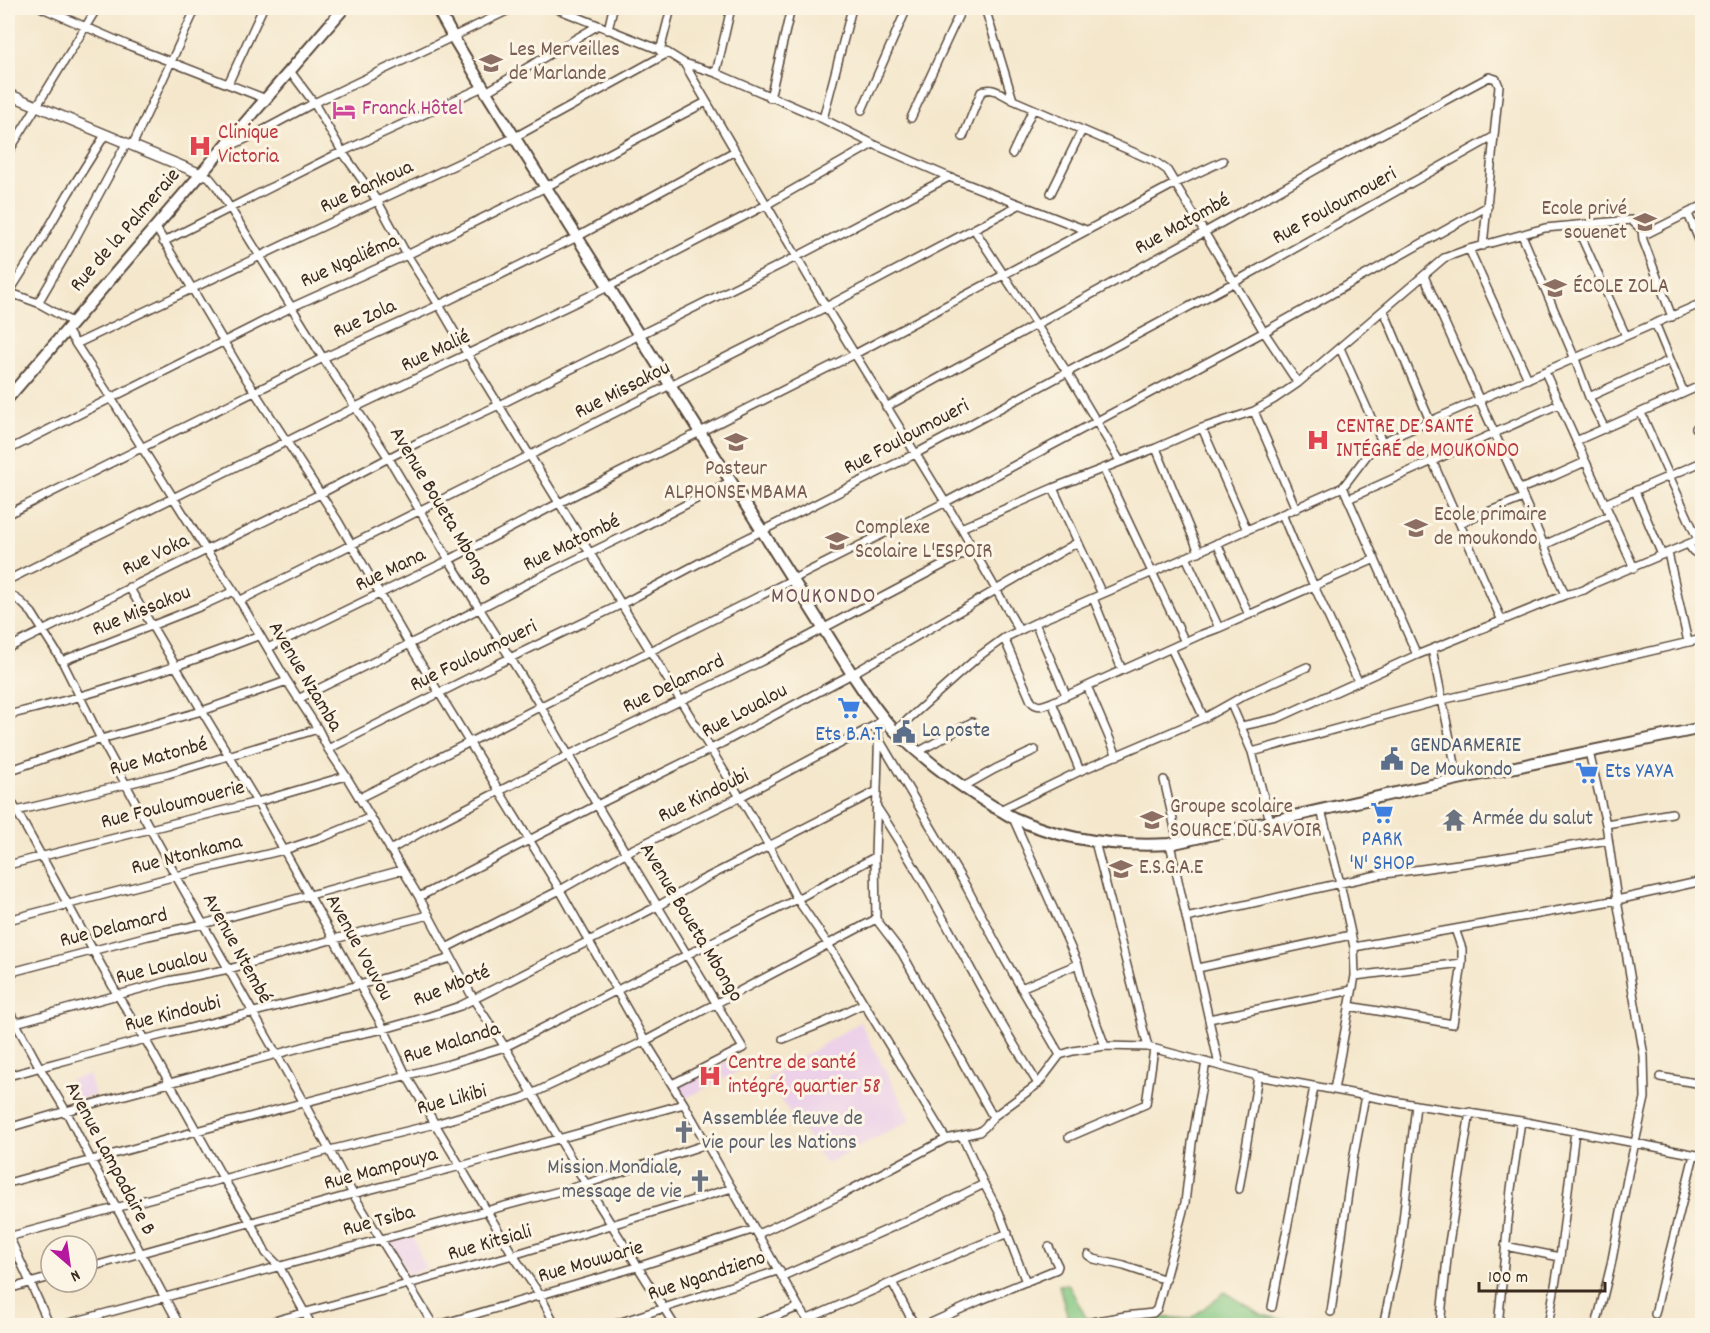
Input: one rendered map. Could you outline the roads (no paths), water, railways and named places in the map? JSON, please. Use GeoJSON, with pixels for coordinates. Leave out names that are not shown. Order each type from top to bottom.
{"type":"FeatureCollection","features":[{"type":"Feature","properties":{"kind":"main road","name":"Rue de la Palmeraie"},"geometry":{"type":"LineString","coordinates":[[10,392],[344,8]]}},
{"type":"Feature","properties":{"kind":"main road"},"geometry":{"type":"LineString","coordinates":[[437,8],[485,90],[880,718],[963,788],[1012,818],[1052,832],[1095,842],[1127,845],[1174,843],[1458,778],[1702,728]]}},
{"type":"Feature","properties":{"kind":"street"},"geometry":{"type":"LineString","coordinates":[[42,8],[129,46],[266,99]]}},
{"type":"Feature","properties":{"kind":"street"},"geometry":{"type":"LineString","coordinates":[[8,153],[97,8]]}},
{"type":"Feature","properties":{"kind":"street"},"geometry":{"type":"LineString","coordinates":[[38,303],[129,145],[196,8]]}},
{"type":"Feature","properties":{"kind":"street"},"geometry":{"type":"LineString","coordinates":[[228,84],[263,8]]}},
{"type":"Feature","properties":{"kind":"street"},"geometry":{"type":"LineString","coordinates":[[222,150],[513,8]]}},
{"type":"Feature","properties":{"kind":"street"},"geometry":{"type":"LineString","coordinates":[[555,8],[664,52],[684,63],[716,73],[949,177],[1086,230]]}},
{"type":"Feature","properties":{"kind":"street"},"geometry":{"type":"LineString","coordinates":[[608,30],[613,8]]}},
{"type":"Feature","properties":{"kind":"street"},"geometry":{"type":"LineString","coordinates":[[664,52],[671,8]]}},
{"type":"Feature","properties":{"kind":"street"},"geometry":{"type":"LineString","coordinates":[[716,73],[730,8]]}},
{"type":"Feature","properties":{"kind":"street"},"geometry":{"type":"LineString","coordinates":[[770,98],[791,8]]}},
{"type":"Feature","properties":{"kind":"street"},"geometry":{"type":"LineString","coordinates":[[823,119],[852,8]]}},
{"type":"Feature","properties":{"kind":"street"},"geometry":{"type":"LineString","coordinates":[[862,110],[906,8]]}},
{"type":"Feature","properties":{"kind":"street"},"geometry":{"type":"LineString","coordinates":[[911,118],[963,8]]}},
{"type":"Feature","properties":{"kind":"street"},"geometry":{"type":"LineString","coordinates":[[986,8],[1014,100]]}},
{"type":"Feature","properties":{"kind":"street"},"geometry":{"type":"LineString","coordinates":[[163,242],[275,185],[485,90],[597,26]]}},
{"type":"Feature","properties":{"kind":"street","name":"Rue Bankoua"},"geometry":{"type":"LineString","coordinates":[[76,344],[515,137],[664,52]]}},
{"type":"Feature","properties":{"kind":"street"},"geometry":{"type":"LineString","coordinates":[[684,63],[826,308],[973,549],[1019,630]]}},
{"type":"Feature","properties":{"kind":"street"},"geometry":{"type":"LineString","coordinates":[[290,71],[378,202],[407,255],[770,846],[797,899],[828,944],[946,1139]]}},
{"type":"Feature","properties":{"kind":"street","name":"Rue Matombé"},"geometry":{"type":"LineString","coordinates":[[886,406],[1489,77],[1496,80],[1499,86],[1493,138]]}},
{"type":"Feature","properties":{"kind":"street"},"geometry":{"type":"LineString","coordinates":[[963,137],[981,92],[989,88],[1161,164],[1176,183],[1264,332],[1298,383]]}},
{"type":"Feature","properties":{"kind":"street","name":"Avenue Boueta Mbongo"},"geometry":{"type":"LineString","coordinates":[[8,94],[209,177],[217,187],[323,358],[388,457],[541,707],[743,1048],[672,1084]]}},
{"type":"Feature","properties":{"kind":"street","name":"Rue Ngaliéma"},"geometry":{"type":"LineString","coordinates":[[8,450],[292,307],[407,255],[546,187],[706,102]]}},
{"type":"Feature","properties":{"kind":"street"},"geometry":{"type":"LineString","coordinates":[[1012,154],[1034,109]]}},
{"type":"Feature","properties":{"kind":"street"},"geometry":{"type":"LineString","coordinates":[[1051,193],[1082,130]]}},
{"type":"Feature","properties":{"kind":"street"},"geometry":{"type":"LineString","coordinates":[[8,292],[105,135]]}},
{"type":"Feature","properties":{"kind":"street"},"geometry":{"type":"LineString","coordinates":[[1483,246],[1493,138]]}},
{"type":"Feature","properties":{"kind":"street","name":"Rue Fouloumoueri"},"geometry":{"type":"LineString","coordinates":[[327,749],[622,604],[915,454],[1235,282],[1493,138]]}},
{"type":"Feature","properties":{"kind":"street","name":"Rue Malié"},"geometry":{"type":"LineString","coordinates":[[8,580],[174,499],[222,472],[608,287],[766,205],[873,144]]}},
{"type":"Feature","properties":{"kind":"street","name":"Rue Zola"},"geometry":{"type":"LineString","coordinates":[[8,514],[323,358],[577,237],[735,151]]}},
{"type":"Feature","properties":{"kind":"street","name":"Rue Mana"},"geometry":{"type":"LineString","coordinates":[[268,648],[701,433],[855,354],[1176,183],[1223,161]]}},
{"type":"Feature","properties":{"kind":"street","name":"Rue Voka"},"geometry":{"type":"LineString","coordinates":[[8,648],[320,494],[388,457],[499,405],[796,257],[949,177]]}},
{"type":"Feature","properties":{"kind":"street","name":"Rue Missakou"},"geometry":{"type":"LineString","coordinates":[[239,601],[826,308],[1018,205]]}},
{"type":"Feature","properties":{"kind":"street"},"geometry":{"type":"LineString","coordinates":[[360,798],[944,503],[1264,332],[1488,206]]}},
{"type":"Feature","properties":{"kind":"street"},"geometry":{"type":"LineString","coordinates":[[960,528],[1202,428],[1254,411],[1298,383],[1444,258],[1545,228],[1630,220],[1648,233],[1702,206]]}},
{"type":"Feature","properties":{"kind":"street"},"geometry":{"type":"LineString","coordinates":[[1688,213],[1702,247]]}},
{"type":"Feature","properties":{"kind":"street"},"geometry":{"type":"LineString","coordinates":[[1576,225],[1626,336]]}},
{"type":"Feature","properties":{"kind":"street"},"geometry":{"type":"LineString","coordinates":[[155,226],[560,890],[645,1041],[810,1322],[892,1282],[1008,1233]]}},
{"type":"Feature","properties":{"kind":"street"},"geometry":{"type":"LineString","coordinates":[[974,230],[1067,372],[1120,461]]}},
{"type":"Feature","properties":{"kind":"street"},"geometry":{"type":"LineString","coordinates":[[1642,230],[1643,240],[1672,316]]}},
{"type":"Feature","properties":{"kind":"street"},"geometry":{"type":"LineString","coordinates":[[1522,235],[1605,429]]}},
{"type":"Feature","properties":{"kind":"street"},"geometry":{"type":"LineString","coordinates":[[1469,249],[1528,379]]}},
{"type":"Feature","properties":{"kind":"street"},"geometry":{"type":"LineString","coordinates":[[1424,276],[1493,433],[1511,467],[1565,596]]}},
{"type":"Feature","properties":{"kind":"street","name":"Avenue Nzamba"},"geometry":{"type":"LineString","coordinates":[[8,292],[38,303],[69,326],[76,344],[234,591],[318,729],[327,749],[360,798],[419,897],[474,1000],[675,1326]]}},
{"type":"Feature","properties":{"kind":"street"},"geometry":{"type":"LineString","coordinates":[[895,731],[978,657],[1019,630],[1153,573],[1343,487],[1368,454],[1382,442],[1702,303]]}},
{"type":"Feature","properties":{"kind":"street"},"geometry":{"type":"LineString","coordinates":[[1384,310],[1430,421]]}},
{"type":"Feature","properties":{"kind":"street"},"geometry":{"type":"LineString","coordinates":[[1655,323],[1684,393]]}},
{"type":"Feature","properties":{"kind":"street"},"geometry":{"type":"LineString","coordinates":[[1340,348],[1382,442]]}},
{"type":"Feature","properties":{"kind":"street"},"geometry":{"type":"LineString","coordinates":[[1589,396],[1670,360]]}},
{"type":"Feature","properties":{"kind":"street"},"geometry":{"type":"LineString","coordinates":[[1545,372],[1634,568]]}},
{"type":"Feature","properties":{"kind":"street"},"geometry":{"type":"LineString","coordinates":[[1576,441],[1702,385]]}},
{"type":"Feature","properties":{"kind":"street"},"geometry":{"type":"LineString","coordinates":[[1348,499],[1559,404]]}},
{"type":"Feature","properties":{"kind":"street"},"geometry":{"type":"LineString","coordinates":[[1254,411],[1296,509]]}},
{"type":"Feature","properties":{"kind":"street"},"geometry":{"type":"LineString","coordinates":[[1242,726],[1278,718],[1417,655],[1584,590],[1700,539],[1641,413]]}},
{"type":"Feature","properties":{"kind":"street"},"geometry":{"type":"LineString","coordinates":[[1202,428],[1247,530]]}},
{"type":"Feature","properties":{"kind":"street"},"geometry":{"type":"LineString","coordinates":[[1156,448],[1199,552]]}},
{"type":"Feature","properties":{"kind":"street"},"geometry":{"type":"LineString","coordinates":[[1432,460],[1502,621]]}},
{"type":"Feature","properties":{"kind":"street"},"geometry":{"type":"LineString","coordinates":[[1520,489],[1585,462]]}},
{"type":"Feature","properties":{"kind":"street"},"geometry":{"type":"LineString","coordinates":[[1604,504],[1702,463]]}},
{"type":"Feature","properties":{"kind":"street"},"geometry":{"type":"LineString","coordinates":[[1103,468],[1185,642]]}},
{"type":"Feature","properties":{"kind":"street","name":"Rue Matombé"},"geometry":{"type":"LineString","coordinates":[[298,699],[481,609],[537,578],[731,481]]}},
{"type":"Feature","properties":{"kind":"street"},"geometry":{"type":"LineString","coordinates":[[1343,487],[1417,655]]}},
{"type":"Feature","properties":{"kind":"street"},"geometry":{"type":"LineString","coordinates":[[1053,488],[1102,594]]}},
{"type":"Feature","properties":{"kind":"street"},"geometry":{"type":"LineString","coordinates":[[1635,491],[1665,554],[1688,642]]}},
{"type":"Feature","properties":{"kind":"street"},"geometry":{"type":"LineString","coordinates":[[1460,523],[1523,498]]}},
{"type":"Feature","properties":{"kind":"street"},"geometry":{"type":"LineString","coordinates":[[1282,514],[1358,681]]}},
{"type":"Feature","properties":{"kind":"street"},"geometry":{"type":"LineString","coordinates":[[1544,544],[1610,515]]}},
{"type":"Feature","properties":{"kind":"street","name":"Rue Loualou"},"geometry":{"type":"LineString","coordinates":[[419,897],[711,749],[852,674],[1078,542]]}},
{"type":"Feature","properties":{"kind":"street"},"geometry":{"type":"LineString","coordinates":[[1217,543],[1249,615]]}},
{"type":"Feature","properties":{"kind":"street"},"geometry":{"type":"LineString","coordinates":[[1688,544],[1702,557]]}},
{"type":"Feature","properties":{"kind":"street","name":"Rue Delamard"},"geometry":{"type":"LineString","coordinates":[[390,850],[569,755],[762,661],[973,549]]}},
{"type":"Feature","properties":{"kind":"street"},"geometry":{"type":"LineString","coordinates":[[1186,557],[1219,628]]}},
{"type":"Feature","properties":{"kind":"street"},"geometry":{"type":"LineString","coordinates":[[1004,638],[1033,704],[1038,706],[1052,702],[1170,648],[1375,560]]}},
{"type":"Feature","properties":{"kind":"street","name":"Avenue Vouvou"},"geometry":{"type":"LineString","coordinates":[[129,587],[257,802],[384,1029],[406,1075],[513,1255],[540,1295],[556,1326]]}},
{"type":"Feature","properties":{"kind":"street","name":"Rue Missakou"},"geometry":{"type":"LineString","coordinates":[[62,661],[234,591]]}},
{"type":"Feature","properties":{"kind":"street","name":"Avenue Ntembé"},"geometry":{"type":"LineString","coordinates":[[8,592],[32,613],[62,661],[101,739],[353,1194],[434,1326]]}},
{"type":"Feature","properties":{"kind":"street"},"geometry":{"type":"LineString","coordinates":[[1093,598],[1122,670]]}},
{"type":"Feature","properties":{"kind":"street"},"geometry":{"type":"LineString","coordinates":[[1035,623],[1066,695]]}},
{"type":"Feature","properties":{"kind":"street"},"geometry":{"type":"LineString","coordinates":[[8,715],[176,667],[260,635]]}},
{"type":"Feature","properties":{"kind":"street"},"geometry":{"type":"LineString","coordinates":[[1252,752],[1442,700],[1702,639]]}},
{"type":"Feature","properties":{"kind":"street"},"geometry":{"type":"LineString","coordinates":[[1170,648],[1204,718]]}},
{"type":"Feature","properties":{"kind":"street"},"geometry":{"type":"LineString","coordinates":[[1432,649],[1458,778]]}},
{"type":"Feature","properties":{"kind":"street"},"geometry":{"type":"LineString","coordinates":[[1000,810],[1080,771],[1204,718],[1245,695],[1307,667]]}},
{"type":"Feature","properties":{"kind":"street"},"geometry":{"type":"LineString","coordinates":[[8,771],[101,739],[201,711],[287,681]]}},
{"type":"Feature","properties":{"kind":"street"},"geometry":{"type":"LineString","coordinates":[[1087,686],[1117,756]]}},
{"type":"Feature","properties":{"kind":"street"},"geometry":{"type":"LineString","coordinates":[[1052,702],[1080,771]]}},
{"type":"Feature","properties":{"kind":"street"},"geometry":{"type":"LineString","coordinates":[[1231,704],[1252,752],[1270,821]]}},
{"type":"Feature","properties":{"kind":"street"},"geometry":{"type":"LineString","coordinates":[[880,718],[876,806],[876,919],[902,953],[993,1117]]}},
{"type":"Feature","properties":{"kind":"street","name":"Rue Kindoubi"},"geometry":{"type":"LineString","coordinates":[[446,948],[560,890],[627,852],[740,797],[880,718]]}},
{"type":"Feature","properties":{"kind":"street"},"geometry":{"type":"LineString","coordinates":[[918,752],[972,722]]}},
{"type":"Feature","properties":{"kind":"street","name":"Rue Matonbé"},"geometry":{"type":"LineString","coordinates":[[8,813],[168,774],[318,729]]}},
{"type":"Feature","properties":{"kind":"street"},"geometry":{"type":"LineString","coordinates":[[879,740],[961,879],[1060,1055],[1105,1046],[1151,1048],[1258,1076],[1416,1105],[1521,1120],[1699,1156],[1655,1314]]}},
{"type":"Feature","properties":{"kind":"street"},"geometry":{"type":"LineString","coordinates":[[963,788],[995,769],[1035,750]]}},
{"type":"Feature","properties":{"kind":"street"},"geometry":{"type":"LineString","coordinates":[[1589,752],[1606,824],[1646,1078],[1645,1098],[1634,1143],[1611,1265],[1596,1326]]}},
{"type":"Feature","properties":{"kind":"street","name":"Rue Fouloumouerie"},"geometry":{"type":"LineString","coordinates":[[8,865],[257,802],[346,776]]}},
{"type":"Feature","properties":{"kind":"street"},"geometry":{"type":"LineString","coordinates":[[1164,780],[1186,918],[1219,1065]]}},
{"type":"Feature","properties":{"kind":"street","name":"Rue Mboté"},"geometry":{"type":"LineString","coordinates":[[8,1128],[325,1041],[384,1029],[474,1000],[877,791]]}},
{"type":"Feature","properties":{"kind":"street"},"geometry":{"type":"LineString","coordinates":[[8,795],[118,996],[146,1039],[266,1253],[279,1266],[312,1326]]}},
{"type":"Feature","properties":{"kind":"street"},"geometry":{"type":"LineString","coordinates":[[876,806],[926,888],[987,999],[1038,1084]]}},
{"type":"Feature","properties":{"kind":"street"},"geometry":{"type":"LineString","coordinates":[[1321,810],[1354,947],[1355,976],[1334,1090]]}},
{"type":"Feature","properties":{"kind":"street"},"geometry":{"type":"LineString","coordinates":[[1606,824],[1672,813]]}},
{"type":"Feature","properties":{"kind":"street","name":"Rue Ntonkama"},"geometry":{"type":"LineString","coordinates":[[8,920],[284,850],[326,836],[371,817]]}},
{"type":"Feature","properties":{"kind":"street"},"geometry":{"type":"LineString","coordinates":[[1012,818],[1078,964],[1086,995],[1105,1046]]}},
{"type":"Feature","properties":{"kind":"street"},"geometry":{"type":"LineString","coordinates":[[1186,918],[1377,875],[1608,840]]}},
{"type":"Feature","properties":{"kind":"street"},"geometry":{"type":"LineString","coordinates":[[1069,1137],[1146,1104],[1151,1048],[1095,842]]}},
{"type":"Feature","properties":{"kind":"street","name":"Rue Malanda"},"geometry":{"type":"LineString","coordinates":[[8,1183],[505,1047],[875,857]]}},
{"type":"Feature","properties":{"kind":"street","name":"Rue Delamard"},"geometry":{"type":"LineString","coordinates":[[8,973],[203,924],[402,870]]}},
{"type":"Feature","properties":{"kind":"street"},"geometry":{"type":"LineString","coordinates":[[1354,947],[1617,900],[1702,881]]}},
{"type":"Feature","properties":{"kind":"street","name":"Rue Loualou"},"geometry":{"type":"LineString","coordinates":[[11,1024],[429,915]]}},
{"type":"Feature","properties":{"kind":"street","name":"Rue Likibi"},"geometry":{"type":"LineString","coordinates":[[8,1236],[435,1124],[523,1098],[645,1041],[876,919]]}},
{"type":"Feature","properties":{"kind":"street"},"geometry":{"type":"LineString","coordinates":[[1349,1006],[1454,1024],[1462,949],[1455,929]]}},
{"type":"Feature","properties":{"kind":"street"},"geometry":{"type":"LineString","coordinates":[[1198,968],[1351,935]]}},
{"type":"Feature","properties":{"kind":"street","name":"Rue Kindoubi"},"geometry":{"type":"LineString","coordinates":[[8,1076],[451,958]]}},
{"type":"Feature","properties":{"kind":"street"},"geometry":{"type":"LineString","coordinates":[[1355,976],[1461,963]]}},
{"type":"Feature","properties":{"kind":"street"},"geometry":{"type":"LineString","coordinates":[[1021,988],[1078,964]]}},
{"type":"Feature","properties":{"kind":"street"},"geometry":{"type":"LineString","coordinates":[[1209,1019],[1352,990]]}},
{"type":"Feature","properties":{"kind":"street"},"geometry":{"type":"LineString","coordinates":[[783,1040],[863,1004]]}},
{"type":"Feature","properties":{"kind":"street","name":"Avenue Lampadaire B"},"geometry":{"type":"LineString","coordinates":[[8,1009],[11,1024],[66,1111],[180,1326]]}},
{"type":"Feature","properties":{"kind":"street","name":"Rue Mouwarie"},"geometry":{"type":"LineString","coordinates":[[434,1326],[757,1231],[839,1196],[946,1139],[979,1132],[993,1117],[1038,1084],[1060,1055]]}},
{"type":"Feature","properties":{"kind":"street"},"geometry":{"type":"LineString","coordinates":[[1069,1326],[1156,1312],[1185,1203],[1192,1143],[1206,1062]]}},
{"type":"Feature","properties":{"kind":"street"},"geometry":{"type":"LineString","coordinates":[[1239,1189],[1258,1076]]}},
{"type":"Feature","properties":{"kind":"street"},"geometry":{"type":"LineString","coordinates":[[1660,1077],[1702,1084]]}},
{"type":"Feature","properties":{"kind":"street"},"geometry":{"type":"LineString","coordinates":[[1272,1307],[1314,1087]]}},
{"type":"Feature","properties":{"kind":"street"},"geometry":{"type":"LineString","coordinates":[[1331,1312],[1352,1165],[1365,1096]]}},
{"type":"Feature","properties":{"kind":"street","name":"Rue Mampouya"},"geometry":{"type":"LineString","coordinates":[[99,1265],[684,1104]]}},
{"type":"Feature","properties":{"kind":"street"},"geometry":{"type":"LineString","coordinates":[[1383,1326],[1400,1247],[1416,1105]]}},
{"type":"Feature","properties":{"kind":"street"},"geometry":{"type":"LineString","coordinates":[[1440,1326],[1448,1249],[1470,1112]]}},
{"type":"Feature","properties":{"kind":"street"},"geometry":{"type":"LineString","coordinates":[[1498,1326],[1505,1246],[1521,1120]]}},
{"type":"Feature","properties":{"kind":"street"},"geometry":{"type":"LineString","coordinates":[[1548,1326],[1560,1257],[1575,1131]]}},
{"type":"Feature","properties":{"kind":"street"},"geometry":{"type":"LineString","coordinates":[[962,1136],[1008,1233],[1026,1282]]}},
{"type":"Feature","properties":{"kind":"street","name":"Rue Tsiba"},"geometry":{"type":"LineString","coordinates":[[58,1326],[586,1184],[707,1144]]}},
{"type":"Feature","properties":{"kind":"street","name":"Rue Ngandzieno"},"geometry":{"type":"LineString","coordinates":[[609,1326],[782,1273],[931,1210],[984,1184]]}},
{"type":"Feature","properties":{"kind":"street","name":"Rue Kitsiali"},"geometry":{"type":"LineString","coordinates":[[256,1326],[513,1255],[732,1188]]}},
{"type":"Feature","properties":{"kind":"street"},"geometry":{"type":"LineString","coordinates":[[8,1236],[50,1326]]}},
{"type":"Feature","properties":{"kind":"street"},"geometry":{"type":"LineString","coordinates":[[1505,1246],[1560,1257]]}},
{"type":"Feature","properties":{"kind":"street"},"geometry":{"type":"LineString","coordinates":[[924,1326],[1058,1268],[1049,1247]]}},
{"type":"Feature","properties":{"kind":"street"},"geometry":{"type":"LineString","coordinates":[[1089,1256],[1166,1280]]}},
{"type":"Feature","properties":{"kind":"street"},"geometry":{"type":"LineString","coordinates":[[8,1289],[39,1281]]}},
{"type":"Feature","properties":{"kind":"street"},"geometry":{"type":"LineString","coordinates":[[892,1282],[915,1326]]}},
{"type":"Feature","properties":{"kind":"street"},"geometry":{"type":"LineString","coordinates":[[750,1326],[800,1307]]}},
{"type":"Feature","properties":{"kind":"place","name":"Les Merveilles de Marlande"},"geometry":{"type":"Point","coordinates":[491,63]}},
{"type":"Feature","properties":{"kind":"place","name":"Franck Hôtel"},"geometry":{"type":"Point","coordinates":[344,110]}},
{"type":"Feature","properties":{"kind":"place","name":"Clinique Victoria"},"geometry":{"type":"Point","coordinates":[200,146]}},
{"type":"Feature","properties":{"kind":"place","name":"Ecole privé souenet"},"geometry":{"type":"Point","coordinates":[1645,222]}},
{"type":"Feature","properties":{"kind":"place","name":"ÉCOLE ZOLA"},"geometry":{"type":"Point","coordinates":[1555,288]}},
{"type":"Feature","properties":{"kind":"place","name":"CENTRE DE SANTÉ INTÉGRÉ de MOUKONDO"},"geometry":{"type":"Point","coordinates":[1318,440]}},
{"type":"Feature","properties":{"kind":"place","name":"Pasteur ALPHONSE MBAMA"},"geometry":{"type":"Point","coordinates":[736,442]}},
{"type":"Feature","properties":{"kind":"place","name":"Ecole primaire de moukondo"},"geometry":{"type":"Point","coordinates":[1416,528]}},
{"type":"Feature","properties":{"kind":"place","name":"Complexe Scolaire L'ESPOIR"},"geometry":{"type":"Point","coordinates":[837,541]}},
{"type":"Feature","properties":{"kind":"place","name":"Ets B.A.T"},"geometry":{"type":"Point","coordinates":[849,708]}},
{"type":"Feature","properties":{"kind":"place","name":"La poste"},"geometry":{"type":"Point","coordinates":[904,732]}},
{"type":"Feature","properties":{"kind":"place","name":"GENDARMERIE De Moukondo"},"geometry":{"type":"Point","coordinates":[1392,759]}},
{"type":"Feature","properties":{"kind":"place","name":"Ets YAYA"},"geometry":{"type":"Point","coordinates":[1587,773]}},
{"type":"Feature","properties":{"kind":"place","name":"PARK 'N' SHOP"},"geometry":{"type":"Point","coordinates":[1382,813]}},
{"type":"Feature","properties":{"kind":"place","name":"Groupe scolaire SOURCE DU SAVOIR"},"geometry":{"type":"Point","coordinates":[1152,820]}},
{"type":"Feature","properties":{"kind":"place","name":"Armée du salut"},"geometry":{"type":"Point","coordinates":[1454,820]}},
{"type":"Feature","properties":{"kind":"place","name":"E.S.G.A.E"},"geometry":{"type":"Point","coordinates":[1121,869]}},
{"type":"Feature","properties":{"kind":"place","name":"Centre de santé intégré, quartier 58"},"geometry":{"type":"Point","coordinates":[710,1076]}},
{"type":"Feature","properties":{"kind":"place","name":"Assemblée fleuve de vie pour les Nations"},"geometry":{"type":"Point","coordinates":[684,1132]}},
{"type":"Feature","properties":{"kind":"place","name":"Mission Mondiale, message de vie"},"geometry":{"type":"Point","coordinates":[700,1181]}},
{"type":"Feature","properties":{"kind":"district","name":"MOUKONDO"},"geometry":{"type":"Point","coordinates":[824,597]}}]}
